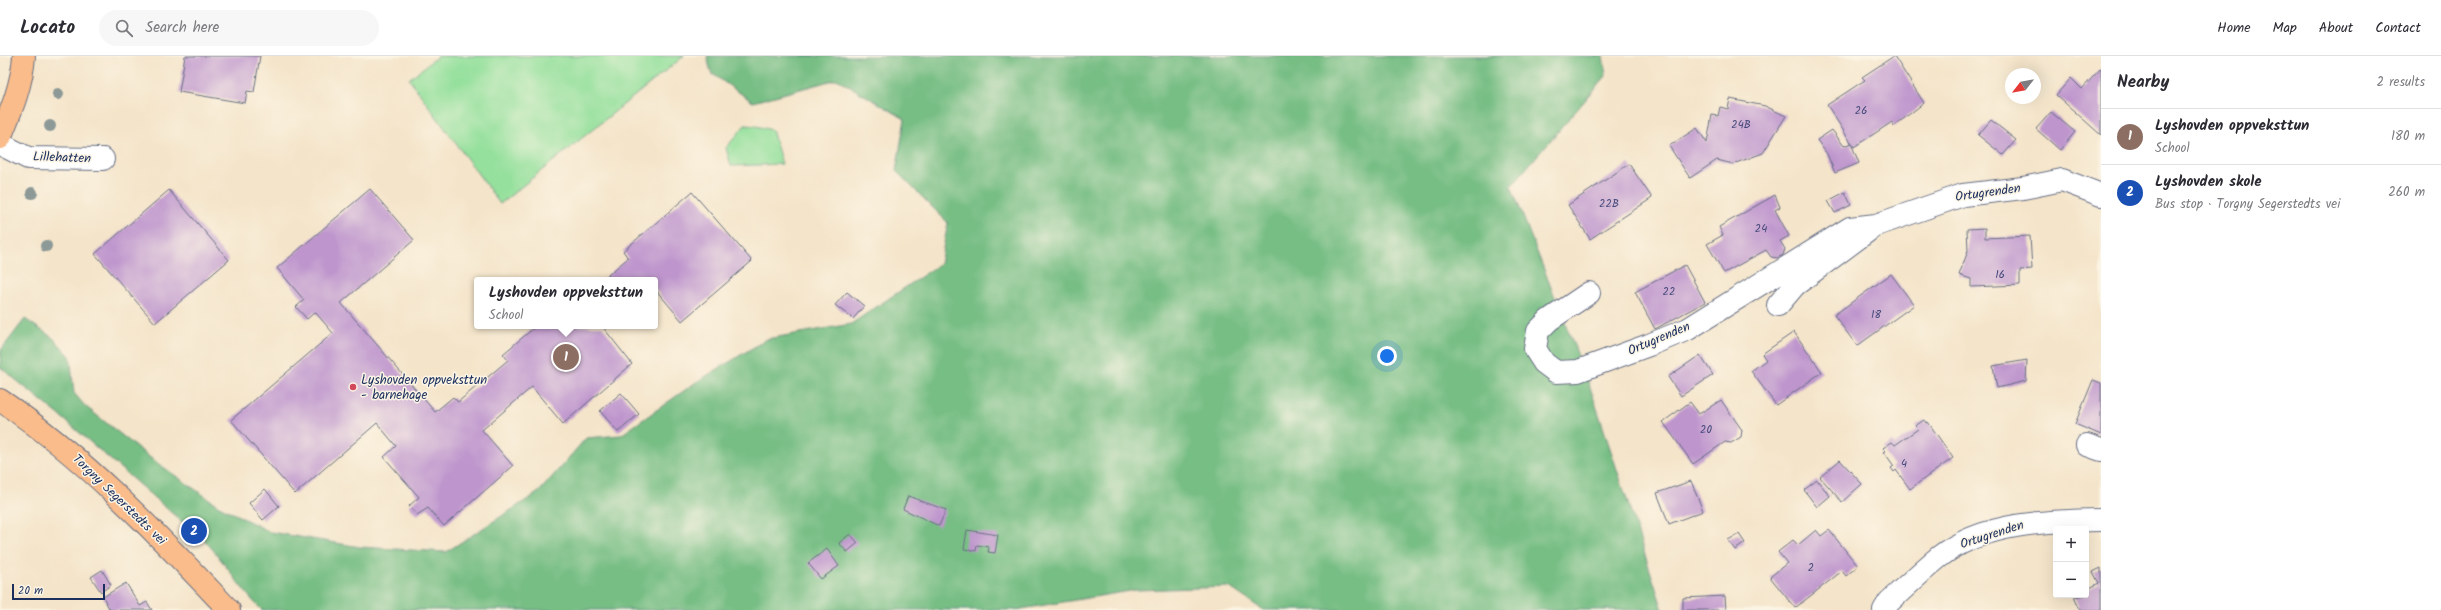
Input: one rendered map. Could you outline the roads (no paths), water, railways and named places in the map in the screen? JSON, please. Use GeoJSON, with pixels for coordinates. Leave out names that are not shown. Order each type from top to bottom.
{"type":"FeatureCollection","features":[{"type":"Feature","properties":{"kind":"main road"},"geometry":{"type":"LineString","coordinates":[[0,138],[12,108],[22,74],[24,56]]}},
{"type":"Feature","properties":{"kind":"main road","name":"Torgny Segerstedts vei"},"geometry":{"type":"LineString","coordinates":[[0,400],[40,428],[110,490],[229,610]]}},
{"type":"Feature","properties":{"kind":"street","name":"Lillehatten"},"geometry":{"type":"LineString","coordinates":[[0,144],[28,158],[103,160]]}},
{"type":"Feature","properties":{"kind":"street","name":"Ortugrenden"},"geometry":{"type":"LineString","coordinates":[[1589,293],[1549,320],[1538,331],[1535,349],[1544,363],[1556,372],[1578,371],[1688,329],[1835,235],[1850,228],[1876,225],[1963,195],[2023,188],[2062,180],[2101,195]]}},
{"type":"Feature","properties":{"kind":"street","name":"Ortugrenden"},"geometry":{"type":"LineString","coordinates":[[1778,305],[1795,285],[1876,225]]}},
{"type":"Feature","properties":{"kind":"street","name":"Ortugrenden"},"geometry":{"type":"LineString","coordinates":[[1884,610],[1889,602],[1940,556],[1965,541],[2020,524],[2101,520]]}},
{"type":"Feature","properties":{"kind":"place","name":"Lyshovden oppveksttun"},"geometry":{"type":"Point","coordinates":[566,357]}},
{"type":"Feature","properties":{"kind":"place","name":"Lyshovden oppveksttun - barnehage"},"geometry":{"type":"Point","coordinates":[353,387]}},
{"type":"Feature","properties":{"kind":"place","name":"Lyshovden skole"},"geometry":{"type":"Point","coordinates":[194,531]}}]}
